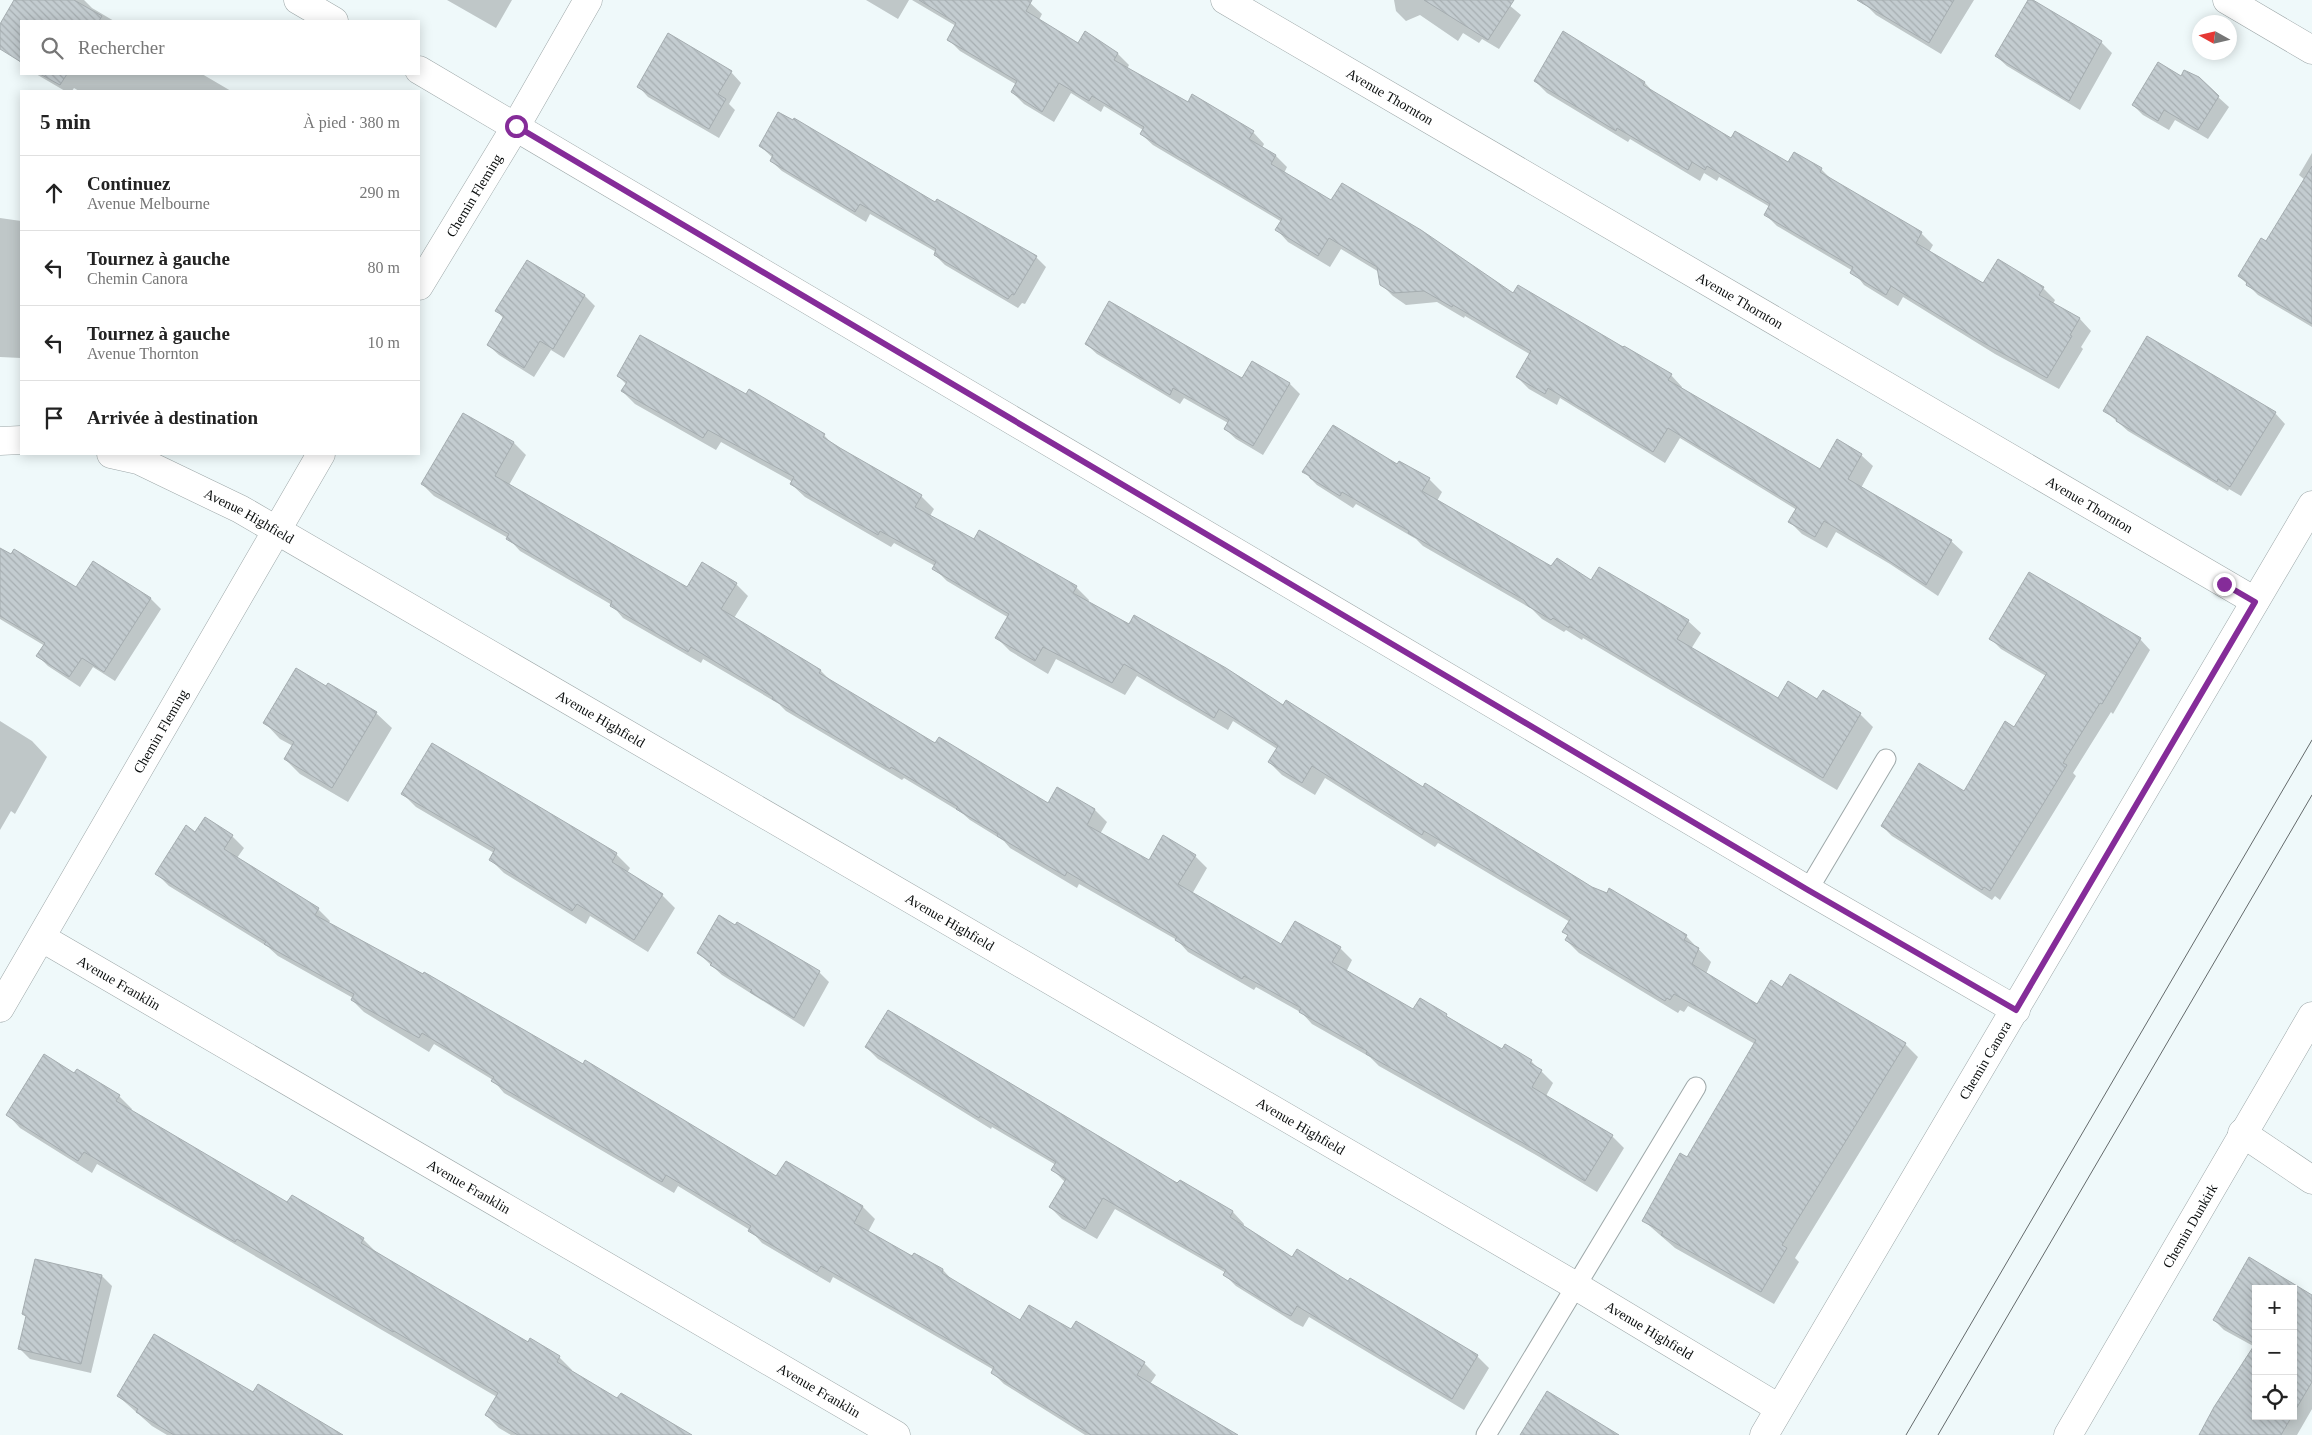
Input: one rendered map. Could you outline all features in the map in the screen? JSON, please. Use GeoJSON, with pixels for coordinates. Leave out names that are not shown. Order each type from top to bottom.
{"type":"FeatureCollection","features":[{"type":"Feature","properties":{"kind":"street"},"geometry":{"type":"LineString","coordinates":[[298,0],[332,20]]}},
{"type":"Feature","properties":{"kind":"street","name":"Chemin Fleming"},"geometry":{"type":"LineString","coordinates":[[420,284],[516,126],[588,0]]}},
{"type":"Feature","properties":{"kind":"street","name":"Avenue Thornton"},"geometry":{"type":"LineString","coordinates":[[1224,0],[2255,602]]}},
{"type":"Feature","properties":{"kind":"street"},"geometry":{"type":"LineString","coordinates":[[2227,0],[2312,50]]}},
{"type":"Feature","properties":{"kind":"street"},"geometry":{"type":"LineString","coordinates":[[420,71],[1808,890],[2016,1010]]}},
{"type":"Feature","properties":{"kind":"street"},"geometry":{"type":"LineString","coordinates":[[0,441],[20,440]]}},
{"type":"Feature","properties":{"kind":"street","name":"Avenue Highfield"},"geometry":{"type":"LineString","coordinates":[[116,455],[138,460],[240,509],[1576,1286],[1779,1408]]}},
{"type":"Feature","properties":{"kind":"street","name":"Chemin Fleming"},"geometry":{"type":"LineString","coordinates":[[0,1008],[320,455]]}},
{"type":"Feature","properties":{"kind":"street","name":"Chemin Canora"},"geometry":{"type":"LineString","coordinates":[[1764,1435],[2312,505]]}},
{"type":"Feature","properties":{"kind":"street","name":"Avenue Franklin"},"geometry":{"type":"LineString","coordinates":[[42,938],[896,1435]]}},
{"type":"Feature","properties":{"kind":"street","name":"Chemin Dunkirk"},"geometry":{"type":"LineString","coordinates":[[2068,1435],[2242,1133],[2312,1016]]}},
{"type":"Feature","properties":{"kind":"street"},"geometry":{"type":"LineString","coordinates":[[2242,1133],[2312,1180]]}},
{"type":"Feature","properties":{"kind":"lane"},"geometry":{"type":"LineString","coordinates":[[1808,890],[1886,759]]}},
{"type":"Feature","properties":{"kind":"lane"},"geometry":{"type":"LineString","coordinates":[[1486,1435],[1696,1087]]}},
{"type":"Feature","properties":{"kind":"building"},"geometry":{"type":"Polygon","coordinates":[[[14,0],[74,0],[102,16],[100,20],[20,20],[20,61],[0,49],[0,24],[14,0]]]}},
{"type":"Feature","properties":{"kind":"building"},"geometry":{"type":"Polygon","coordinates":[[[919,0],[1032,0],[1026,11],[1078,43],[1085,31],[1118,53],[1114,60],[1188,102],[1192,94],[1254,131],[1249,139],[1276,155],[1271,164],[1331,200],[1342,183],[1421,230],[1513,293],[1518,285],[1672,374],[1668,380],[1820,469],[1837,439],[1862,454],[1848,479],[1952,540],[1926,585],[1824,521],[1815,537],[1788,522],[1797,507],[1668,428],[1653,452],[1548,388],[1545,394],[1516,377],[1531,351],[1453,305],[1452,307],[1424,291],[1393,293],[1380,285],[1377,267],[1329,238],[1318,256],[1275,230],[1282,219],[1140,134],[1144,127],[1092,96],[1089,101],[1059,83],[1042,112],[1011,92],[1017,81],[947,40],[956,23],[919,0]]]}},
{"type":"Feature","properties":{"kind":"building"},"geometry":{"type":"Polygon","coordinates":[[[1424,0],[1514,0],[1488,40],[1424,0]]]}},
{"type":"Feature","properties":{"kind":"building"},"geometry":{"type":"Polygon","coordinates":[[[1857,0],[1954,0],[1929,43],[1857,0]]]}},
{"type":"Feature","properties":{"kind":"building"},"geometry":{"type":"Polygon","coordinates":[[[2028,0],[2033,0],[2102,41],[2069,101],[1995,56],[2028,0]]]}},
{"type":"Feature","properties":{"kind":"building"},"geometry":{"type":"Polygon","coordinates":[[[1563,31],[1645,82],[1643,85],[1731,138],[1735,131],[1788,162],[1794,152],[1822,168],[1820,172],[1922,232],[1916,243],[1983,283],[1998,259],[2044,287],[2039,295],[2080,318],[2070,335],[2072,336],[2047,378],[1982,342],[1891,286],[1886,295],[1850,273],[1853,267],[1764,215],[1770,204],[1707,166],[1705,170],[1692,162],[1688,170],[1617,128],[1616,131],[1534,81],[1563,31]]]}},
{"type":"Feature","properties":{"kind":"building"},"geometry":{"type":"Polygon","coordinates":[[[668,33],[732,71],[718,94],[726,99],[709,129],[637,87],[668,33]]]}},
{"type":"Feature","properties":{"kind":"building"},"geometry":{"type":"Polygon","coordinates":[[[2158,62],[2181,76],[2184,70],[2199,77],[2219,96],[2198,130],[2164,110],[2158,121],[2132,105],[2158,62]]]}},
{"type":"Feature","properties":{"kind":"building"},"geometry":{"type":"Polygon","coordinates":[[[42,75],[66,75],[60,85],[42,75]]]}},
{"type":"Feature","properties":{"kind":"building"},"geometry":{"type":"Polygon","coordinates":[[[778,112],[793,120],[794,118],[935,202],[937,199],[1037,256],[1014,295],[1012,294],[1008,299],[934,255],[936,249],[860,204],[855,212],[770,161],[773,155],[759,146],[778,112]]]}},
{"type":"Feature","properties":{"kind":"building"},"geometry":{"type":"Polygon","coordinates":[[[2312,166],[2312,324],[2246,285],[2247,282],[2238,276],[2261,238],[2266,241],[2312,166]]]}},
{"type":"Feature","properties":{"kind":"building"},"geometry":{"type":"Polygon","coordinates":[[[527,260],[585,295],[553,349],[540,341],[524,368],[487,345],[504,316],[495,311],[527,260]]]}},
{"type":"Feature","properties":{"kind":"building"},"geometry":{"type":"Polygon","coordinates":[[[1109,301],[1242,378],[1252,361],[1290,383],[1253,446],[1224,429],[1229,420],[1173,388],[1170,395],[1085,344],[1109,301]]]}},
{"type":"Feature","properties":{"kind":"building"},"geometry":{"type":"Polygon","coordinates":[[[640,335],[746,394],[749,389],[825,434],[823,437],[840,448],[922,495],[915,507],[974,539],[979,530],[1077,586],[1073,593],[1129,624],[1134,615],[1226,668],[1283,705],[1286,700],[1423,787],[1425,783],[1592,887],[1607,893],[1609,888],[1687,935],[1684,940],[1699,948],[1692,964],[1757,1004],[1771,980],[1782,987],[1790,974],[1906,1043],[1782,1245],[1787,1248],[1761,1292],[1661,1235],[1663,1232],[1642,1221],[1680,1153],[1687,1157],[1756,1040],[1674,994],[1670,1000],[1667,998],[1665,1001],[1565,940],[1568,935],[1562,932],[1571,918],[1424,831],[1422,835],[1312,766],[1302,783],[1268,762],[1278,746],[1219,709],[1214,718],[1124,664],[1112,683],[1043,647],[1035,661],[995,638],[1009,614],[932,569],[936,562],[880,531],[878,535],[790,484],[794,477],[708,430],[703,438],[621,391],[627,382],[617,376],[640,335]]]}},
{"type":"Feature","properties":{"kind":"building"},"geometry":{"type":"Polygon","coordinates":[[[2147,336],[2276,412],[2230,487],[2218,479],[2217,482],[2116,421],[2117,419],[2103,411],[2147,336]]]}},
{"type":"Feature","properties":{"kind":"building"},"geometry":{"type":"Polygon","coordinates":[[[463,413],[514,442],[495,476],[687,587],[702,562],[737,583],[721,609],[821,670],[819,673],[935,743],[939,737],[1048,803],[1057,787],[1095,809],[1087,825],[1149,860],[1163,835],[1196,855],[1178,884],[1281,944],[1295,921],[1341,947],[1332,962],[1413,1009],[1420,998],[1447,1014],[1446,1016],[1502,1049],[1505,1044],[1532,1060],[1530,1063],[1542,1070],[1532,1087],[1613,1135],[1585,1181],[1523,1143],[1366,1054],[1367,1051],[1299,1012],[1301,1008],[1244,976],[1242,979],[1175,940],[1177,937],[1067,872],[1065,876],[997,836],[998,834],[956,809],[958,807],[772,699],[773,697],[691,647],[688,652],[610,606],[612,601],[506,539],[509,534],[421,484],[463,413]]]}},
{"type":"Feature","properties":{"kind":"building"},"geometry":{"type":"Polygon","coordinates":[[[1333,425],[1397,464],[1399,461],[1430,478],[1422,491],[1551,566],[1557,558],[1591,580],[1599,567],[1689,620],[1677,639],[1778,698],[1788,681],[1817,699],[1823,690],[1861,713],[1823,778],[1569,626],[1569,628],[1553,618],[1551,620],[1528,606],[1524,600],[1408,533],[1409,531],[1342,492],[1340,496],[1310,478],[1310,476],[1302,472],[1333,425]]]}},
{"type":"Feature","properties":{"kind":"building"},"geometry":{"type":"Polygon","coordinates":[[[0,548],[11,554],[14,549],[76,587],[93,561],[151,598],[104,672],[82,658],[69,677],[36,656],[45,643],[0,616],[0,548]]]}},
{"type":"Feature","properties":{"kind":"building"},"geometry":{"type":"Polygon","coordinates":[[[2029,572],[2141,638],[2102,704],[2100,703],[2063,763],[2067,765],[1990,891],[1984,887],[1982,890],[1881,826],[1919,763],[1964,791],[2005,721],[2014,727],[2047,673],[1989,639],[2029,572]]]}},
{"type":"Feature","properties":{"kind":"building"},"geometry":{"type":"Polygon","coordinates":[[[296,668],[326,686],[328,683],[377,712],[332,788],[284,759],[294,742],[263,723],[296,668]]]}},
{"type":"Feature","properties":{"kind":"building"},"geometry":{"type":"Polygon","coordinates":[[[432,743],[617,853],[612,862],[663,894],[634,940],[577,904],[572,911],[489,860],[495,849],[401,794],[432,743]]]}},
{"type":"Feature","properties":{"kind":"building"},"geometry":{"type":"Polygon","coordinates":[[[205,817],[233,835],[224,849],[319,908],[315,915],[423,974],[424,972],[583,1064],[585,1060],[776,1176],[786,1161],[863,1206],[854,1223],[912,1256],[914,1253],[943,1269],[942,1273],[1020,1320],[1029,1305],[1071,1329],[1076,1321],[1145,1362],[1137,1375],[1238,1435],[1091,1435],[991,1373],[994,1367],[951,1341],[821,1266],[817,1272],[748,1231],[751,1226],[666,1175],[662,1182],[491,1081],[494,1077],[422,1033],[419,1038],[351,1000],[354,994],[264,944],[266,942],[155,874],[186,825],[195,832],[205,817]]]}},
{"type":"Feature","properties":{"kind":"building"},"geometry":{"type":"Polygon","coordinates":[[[719,915],[735,925],[737,922],[820,971],[794,1018],[750,992],[752,990],[710,965],[712,963],[697,953],[719,915]]]}},
{"type":"Feature","properties":{"kind":"building"},"geometry":{"type":"Polygon","coordinates":[[[888,1010],[1177,1183],[1180,1180],[1233,1211],[1230,1217],[1292,1257],[1297,1249],[1348,1281],[1350,1278],[1478,1355],[1452,1399],[1297,1306],[1291,1316],[1282,1312],[1223,1275],[1226,1270],[1103,1198],[1085,1229],[1049,1207],[1066,1179],[1051,1170],[1056,1162],[980,1116],[979,1118],[865,1047],[888,1010]]]}},
{"type":"Feature","properties":{"kind":"building"},"geometry":{"type":"Polygon","coordinates":[[[44,1054],[74,1073],[77,1069],[120,1095],[116,1101],[287,1202],[292,1195],[364,1238],[361,1243],[528,1342],[530,1338],[560,1356],[557,1362],[617,1398],[621,1393],[692,1435],[518,1435],[485,1415],[498,1393],[237,1239],[235,1242],[84,1152],[78,1161],[6,1115],[44,1054]]]}},
{"type":"Feature","properties":{"kind":"building"},"geometry":{"type":"Polygon","coordinates":[[[2249,1257],[2295,1285],[2252,1285],[2252,1342],[2213,1320],[2249,1257]]]}},
{"type":"Feature","properties":{"kind":"building"},"geometry":{"type":"Polygon","coordinates":[[[35,1259],[102,1275],[81,1364],[18,1349],[26,1316],[22,1314],[35,1259]]]}},
{"type":"Feature","properties":{"kind":"building"},"geometry":{"type":"Polygon","coordinates":[[[2297,1286],[2312,1295],[2312,1382],[2297,1407],[2297,1286]]]}},
{"type":"Feature","properties":{"kind":"building"},"geometry":{"type":"Polygon","coordinates":[[[154,1334],[253,1392],[258,1384],[343,1435],[174,1435],[136,1412],[138,1409],[117,1396],[154,1334]]]}},
{"type":"Feature","properties":{"kind":"building"},"geometry":{"type":"Polygon","coordinates":[[[2252,1349],[2252,1420],[2290,1420],[2281,1435],[2199,1435],[2214,1407],[2252,1349]]]}},
{"type":"Feature","properties":{"kind":"building"},"geometry":{"type":"Polygon","coordinates":[[[1547,1391],[1619,1435],[1520,1435],[1547,1391]]]}},
{"type":"Feature","properties":{"kind":"tram line"},"geometry":{"type":"LineString","coordinates":[[1906,1435],[2312,740]]}},
{"type":"Feature","properties":{"kind":"tram line"},"geometry":{"type":"LineString","coordinates":[[1938,1435],[2312,795]]}},
{"type":"Feature","properties":{"kind":"route"},"geometry":{"type":"LineString","coordinates":[[516,126],[1808,890],[2016,1010],[2255,602],[2224,584]]}}]}
